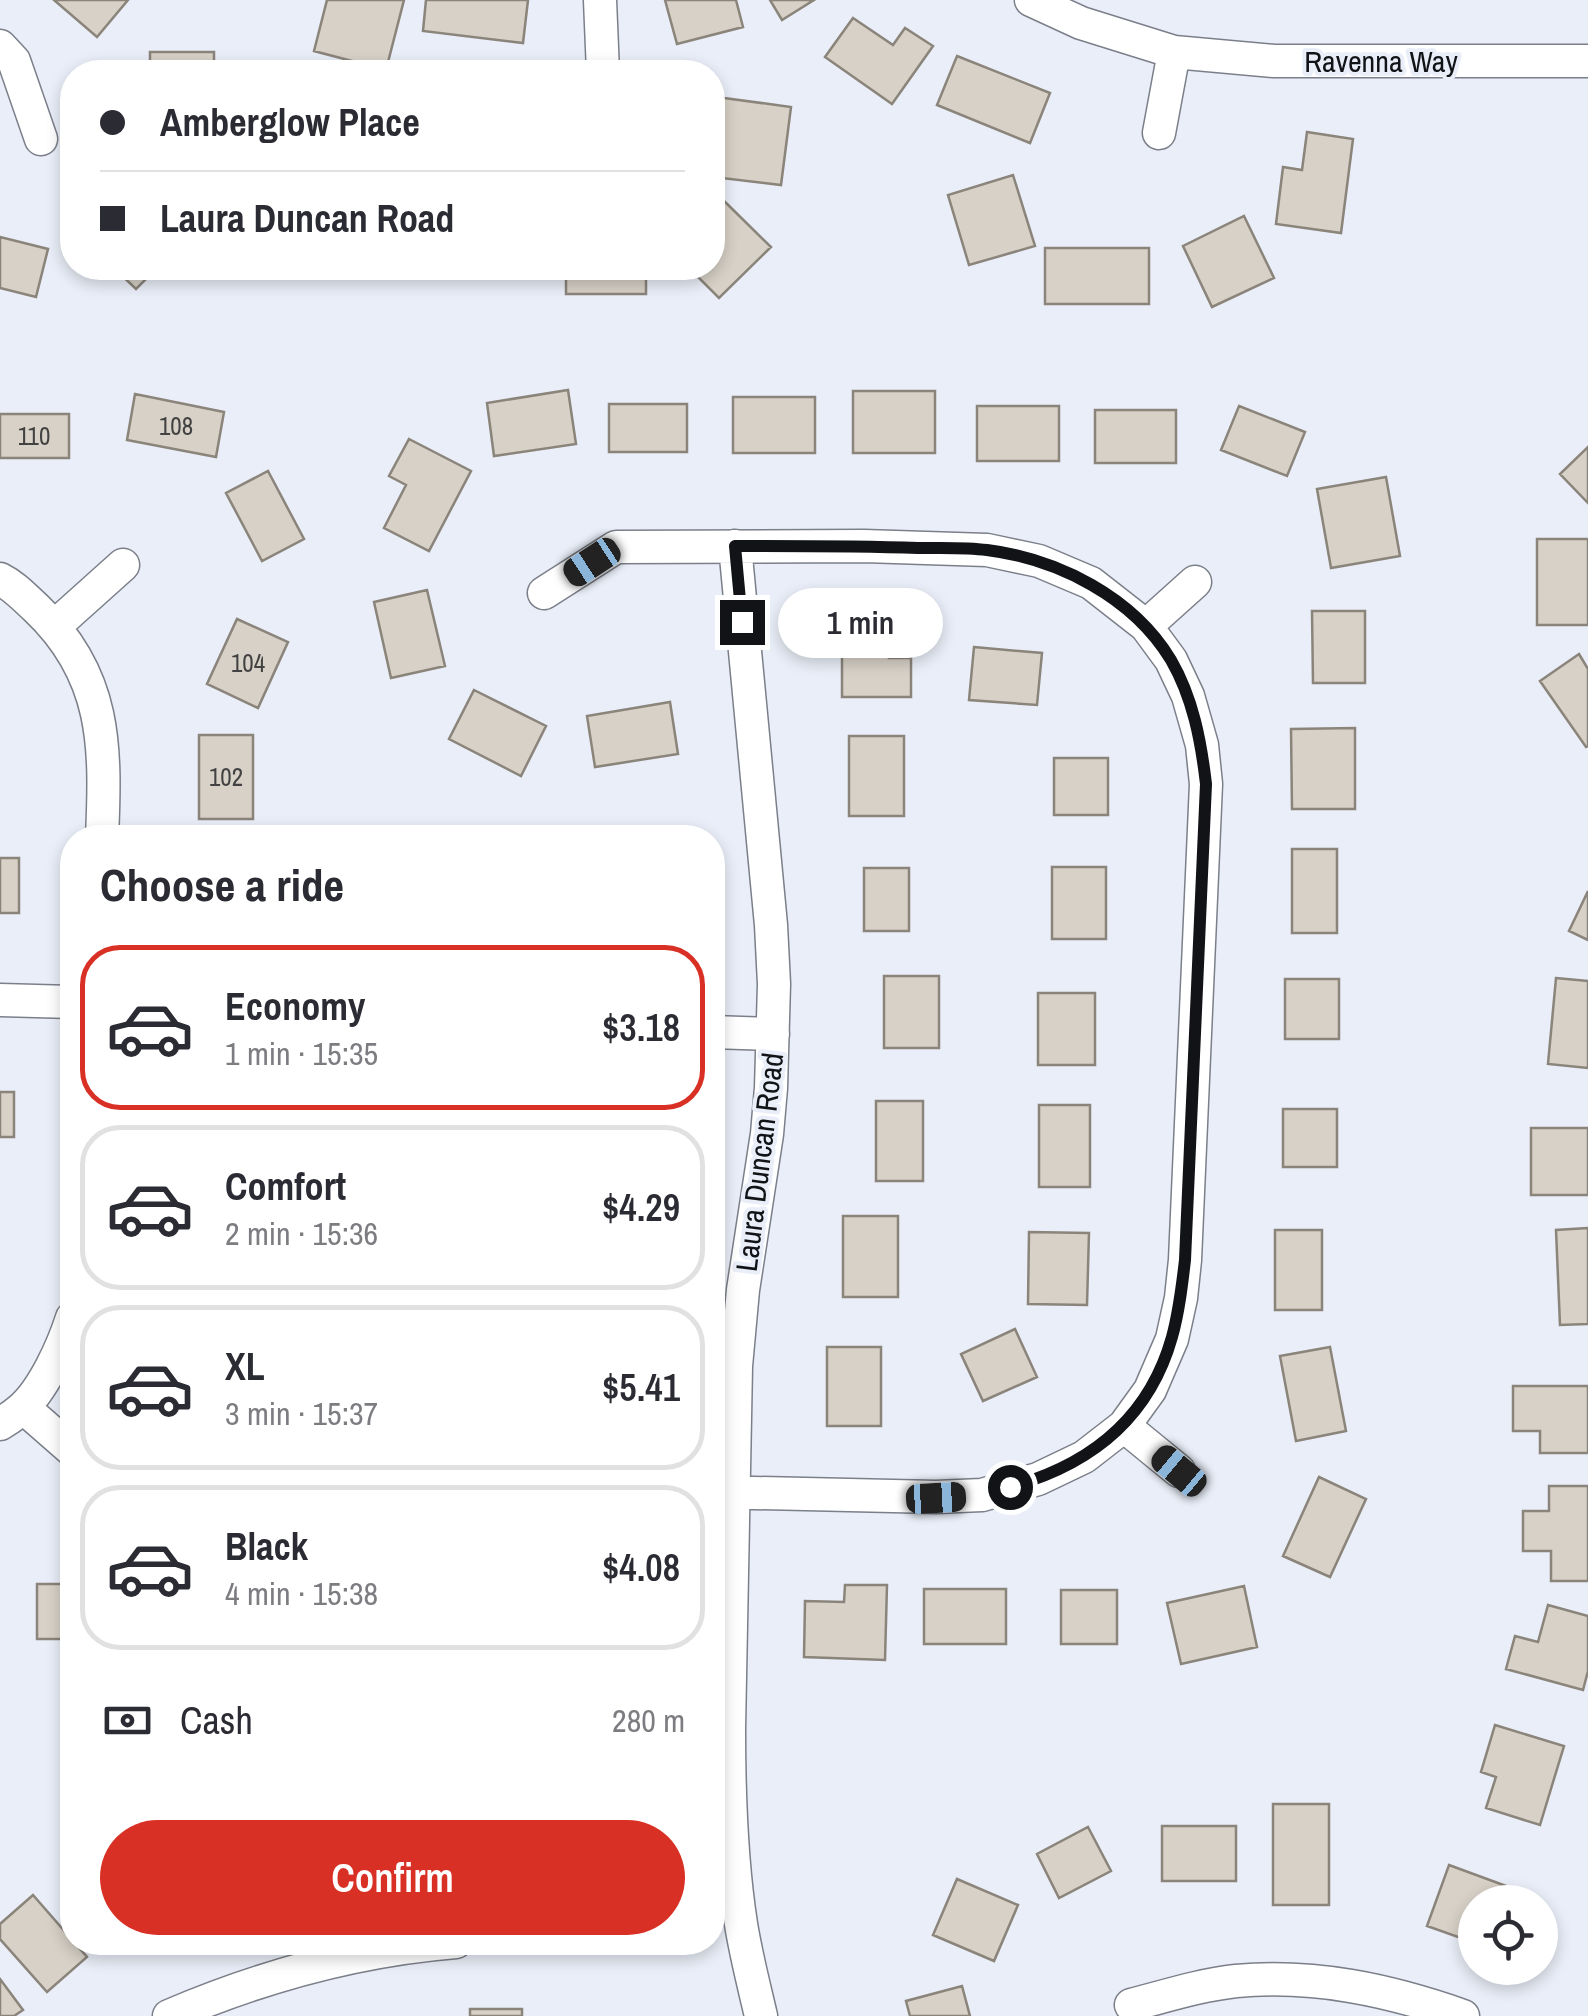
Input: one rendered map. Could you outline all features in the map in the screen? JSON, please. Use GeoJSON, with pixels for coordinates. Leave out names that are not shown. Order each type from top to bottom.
{"type":"FeatureCollection","features":[{"type":"Feature","properties":{"kind":"street"},"geometry":{"type":"LineString","coordinates":[[600,0],[602,60]]}},
{"type":"Feature","properties":{"kind":"street","name":"Ravenna Way"},"geometry":{"type":"LineString","coordinates":[[1031,0],[1080,23],[1174,52],[1274,61],[1588,61]]}},
{"type":"Feature","properties":{"kind":"street"},"geometry":{"type":"LineString","coordinates":[[0,46],[14,62],[40,139]]}},
{"type":"Feature","properties":{"kind":"street"},"geometry":{"type":"LineString","coordinates":[[1159,133],[1174,52]]}},
{"type":"Feature","properties":{"kind":"street","name":"Laura Duncan Road"},"geometry":{"type":"LineString","coordinates":[[725,1473],[744,1290],[766,1134],[773,1034],[771,925],[735,546]]}},
{"type":"Feature","properties":{"kind":"street"},"geometry":{"type":"LineString","coordinates":[[544,593],[616,547],[987,550],[1039,561],[1092,583],[1146,626],[1170,660],[1188,696],[1202,745],[1206,784],[1186,1240],[1172,1339],[1150,1390],[1124,1426],[1084,1457],[1038,1480],[982,1495],[936,1498],[725,1492]]}},
{"type":"Feature","properties":{"kind":"street"},"geometry":{"type":"LineString","coordinates":[[55,626],[124,565]]}},
{"type":"Feature","properties":{"kind":"street"},"geometry":{"type":"LineString","coordinates":[[0,579],[12,585],[55,626],[76,656],[88,683],[105,763],[103,825]]}},
{"type":"Feature","properties":{"kind":"street"},"geometry":{"type":"LineString","coordinates":[[1146,626],[1195,582]]}},
{"type":"Feature","properties":{"kind":"street"},"geometry":{"type":"LineString","coordinates":[[0,1000],[60,1002]]}},
{"type":"Feature","properties":{"kind":"street"},"geometry":{"type":"LineString","coordinates":[[725,1032],[773,1034]]}},
{"type":"Feature","properties":{"kind":"street"},"geometry":{"type":"LineString","coordinates":[[60,1350],[49,1372],[12,1416],[60,1443]]}},
{"type":"Feature","properties":{"kind":"street"},"geometry":{"type":"LineString","coordinates":[[1124,1426],[1179,1471]]}},
{"type":"Feature","properties":{"kind":"street","name":"Laura Duncan Road"},"geometry":{"type":"LineString","coordinates":[[725,1591],[727,1928],[761,2016]]}},
{"type":"Feature","properties":{"kind":"street"},"geometry":{"type":"LineString","coordinates":[[169,2016],[213,1997],[304,1968],[370,1955]]}},
{"type":"Feature","properties":{"kind":"street"},"geometry":{"type":"LineString","coordinates":[[1131,2005],[1216,1985],[1285,1979],[1346,1984],[1404,1996],[1463,2016]]}},
{"type":"Feature","properties":{"kind":"building"},"geometry":{"type":"Polygon","coordinates":[[[54,0],[128,0],[97,37],[54,0]]]}},
{"type":"Feature","properties":{"kind":"building"},"geometry":{"type":"Polygon","coordinates":[[[327,0],[404,0],[389,60],[348,60],[314,51],[327,0]]]}},
{"type":"Feature","properties":{"kind":"building"},"geometry":{"type":"Polygon","coordinates":[[[426,0],[528,0],[523,43],[423,31],[426,0]]]}},
{"type":"Feature","properties":{"kind":"building"},"geometry":{"type":"Polygon","coordinates":[[[665,0],[736,0],[743,27],[677,44],[665,0]]]}},
{"type":"Feature","properties":{"kind":"building"},"geometry":{"type":"Polygon","coordinates":[[[770,0],[814,0],[782,20],[770,0]]]}},
{"type":"Feature","properties":{"kind":"building"},"geometry":{"type":"Polygon","coordinates":[[[853,18],[893,45],[905,28],[933,46],[892,104],[825,57],[853,18]]]}},
{"type":"Feature","properties":{"kind":"building"},"geometry":{"type":"Polygon","coordinates":[[[150,52],[214,52],[214,60],[150,60],[150,52]]]}},
{"type":"Feature","properties":{"kind":"building"},"geometry":{"type":"Polygon","coordinates":[[[957,56],[1050,93],[1030,143],[937,105],[957,56]]]}},
{"type":"Feature","properties":{"kind":"building"},"geometry":{"type":"Polygon","coordinates":[[[725,98],[791,107],[781,185],[725,178],[725,98]]]}},
{"type":"Feature","properties":{"kind":"building"},"geometry":{"type":"Polygon","coordinates":[[[1307,132],[1353,139],[1341,233],[1276,224],[1283,167],[1302,170],[1307,132]]]}},
{"type":"Feature","properties":{"kind":"building"},"geometry":{"type":"Polygon","coordinates":[[[1013,175],[1035,246],[969,265],[948,195],[1013,175]]]}},
{"type":"Feature","properties":{"kind":"building"},"geometry":{"type":"Polygon","coordinates":[[[725,202],[771,247],[719,298],[701,280],[725,280],[725,202]]]}},
{"type":"Feature","properties":{"kind":"building"},"geometry":{"type":"Polygon","coordinates":[[[1244,216],[1274,278],[1212,307],[1183,246],[1244,216]]]}},
{"type":"Feature","properties":{"kind":"building"},"geometry":{"type":"Polygon","coordinates":[[[0,237],[48,249],[36,297],[0,288],[0,237]]]}},
{"type":"Feature","properties":{"kind":"building"},"geometry":{"type":"Polygon","coordinates":[[[1045,248],[1149,248],[1149,304],[1045,304],[1045,248]]]}},
{"type":"Feature","properties":{"kind":"building"},"geometry":{"type":"Polygon","coordinates":[[[127,280],[145,280],[136,289],[127,280]]]}},
{"type":"Feature","properties":{"kind":"building"},"geometry":{"type":"Polygon","coordinates":[[[566,280],[646,280],[646,294],[566,294],[566,280]]]}},
{"type":"Feature","properties":{"kind":"building"},"geometry":{"type":"Polygon","coordinates":[[[568,390],[576,444],[494,456],[487,403],[568,390]]]}},
{"type":"Feature","properties":{"kind":"building"},"geometry":{"type":"Polygon","coordinates":[[[853,391],[935,391],[935,453],[853,453],[853,391]]]}},
{"type":"Feature","properties":{"kind":"building"},"geometry":{"type":"Polygon","coordinates":[[[135,394],[224,412],[216,457],[127,440],[135,394]]]}},
{"type":"Feature","properties":{"kind":"building"},"geometry":{"type":"Polygon","coordinates":[[[733,397],[815,397],[815,453],[733,453],[733,397]]]}},
{"type":"Feature","properties":{"kind":"building"},"geometry":{"type":"Polygon","coordinates":[[[609,404],[687,404],[687,452],[609,452],[609,404]]]}},
{"type":"Feature","properties":{"kind":"building"},"geometry":{"type":"Polygon","coordinates":[[[977,406],[1059,406],[1059,461],[977,461],[977,406]]]}},
{"type":"Feature","properties":{"kind":"building"},"geometry":{"type":"Polygon","coordinates":[[[1239,406],[1305,432],[1287,476],[1221,450],[1239,406]]]}},
{"type":"Feature","properties":{"kind":"building"},"geometry":{"type":"Polygon","coordinates":[[[1095,410],[1176,410],[1176,463],[1095,463],[1095,410]]]}},
{"type":"Feature","properties":{"kind":"building"},"geometry":{"type":"Polygon","coordinates":[[[0,414],[69,414],[69,458],[0,458],[0,414]]]}},
{"type":"Feature","properties":{"kind":"building"},"geometry":{"type":"Polygon","coordinates":[[[409,439],[471,471],[429,551],[384,528],[406,485],[389,476],[409,439]]]}},
{"type":"Feature","properties":{"kind":"building"},"geometry":{"type":"Polygon","coordinates":[[[1588,447],[1588,503],[1560,474],[1588,447]]]}},
{"type":"Feature","properties":{"kind":"building"},"geometry":{"type":"Polygon","coordinates":[[[268,471],[304,539],[262,561],[226,493],[268,471]]]}},
{"type":"Feature","properties":{"kind":"building"},"geometry":{"type":"Polygon","coordinates":[[[1386,477],[1400,556],[1331,568],[1317,489],[1386,477]]]}},
{"type":"Feature","properties":{"kind":"building"},"geometry":{"type":"Polygon","coordinates":[[[1537,539],[1588,539],[1588,625],[1537,625],[1537,539]]]}},
{"type":"Feature","properties":{"kind":"building"},"geometry":{"type":"Polygon","coordinates":[[[427,590],[445,666],[391,678],[374,602],[427,590]]]}},
{"type":"Feature","properties":{"kind":"building"},"geometry":{"type":"Polygon","coordinates":[[[1312,611],[1365,611],[1365,683],[1313,683],[1312,611]]]}},
{"type":"Feature","properties":{"kind":"building"},"geometry":{"type":"Polygon","coordinates":[[[842,615],[889,615],[889,658],[911,658],[911,697],[842,697],[842,615]]]}},
{"type":"Feature","properties":{"kind":"building"},"geometry":{"type":"Polygon","coordinates":[[[237,619],[288,642],[258,708],[207,684],[237,619]]]}},
{"type":"Feature","properties":{"kind":"building"},"geometry":{"type":"Polygon","coordinates":[[[974,647],[1042,653],[1037,705],[969,700],[974,647]]]}},
{"type":"Feature","properties":{"kind":"building"},"geometry":{"type":"Polygon","coordinates":[[[1579,654],[1588,669],[1586,747],[1540,681],[1579,654]]]}},
{"type":"Feature","properties":{"kind":"building"},"geometry":{"type":"Polygon","coordinates":[[[474,690],[546,726],[521,776],[449,739],[474,690]]]}},
{"type":"Feature","properties":{"kind":"building"},"geometry":{"type":"Polygon","coordinates":[[[670,702],[678,754],[595,767],[587,716],[670,702]]]}},
{"type":"Feature","properties":{"kind":"building"},"geometry":{"type":"Polygon","coordinates":[[[1355,728],[1355,809],[1292,809],[1291,729],[1355,728]]]}},
{"type":"Feature","properties":{"kind":"building"},"geometry":{"type":"Polygon","coordinates":[[[199,735],[253,735],[253,819],[199,819],[199,735]]]}},
{"type":"Feature","properties":{"kind":"building"},"geometry":{"type":"Polygon","coordinates":[[[849,736],[904,736],[904,816],[849,816],[849,736]]]}},
{"type":"Feature","properties":{"kind":"building"},"geometry":{"type":"Polygon","coordinates":[[[1054,758],[1108,758],[1108,815],[1054,815],[1054,758]]]}},
{"type":"Feature","properties":{"kind":"building"},"geometry":{"type":"Polygon","coordinates":[[[1292,849],[1337,849],[1337,933],[1292,933],[1292,849]]]}},
{"type":"Feature","properties":{"kind":"building"},"geometry":{"type":"Polygon","coordinates":[[[0,858],[19,858],[19,913],[0,913],[0,858]]]}},
{"type":"Feature","properties":{"kind":"building"},"geometry":{"type":"Polygon","coordinates":[[[1052,867],[1106,867],[1106,939],[1052,939],[1052,867]]]}},
{"type":"Feature","properties":{"kind":"building"},"geometry":{"type":"Polygon","coordinates":[[[864,868],[909,868],[909,931],[864,931],[864,868]]]}},
{"type":"Feature","properties":{"kind":"building"},"geometry":{"type":"Polygon","coordinates":[[[1588,891],[1588,940],[1569,931],[1588,891]]]}},
{"type":"Feature","properties":{"kind":"building"},"geometry":{"type":"Polygon","coordinates":[[[884,976],[939,976],[939,1048],[884,1048],[884,976]]]}},
{"type":"Feature","properties":{"kind":"building"},"geometry":{"type":"Polygon","coordinates":[[[1556,978],[1588,981],[1588,1068],[1548,1064],[1556,978]]]}},
{"type":"Feature","properties":{"kind":"building"},"geometry":{"type":"Polygon","coordinates":[[[1285,979],[1339,979],[1339,1039],[1285,1039],[1285,979]]]}},
{"type":"Feature","properties":{"kind":"building"},"geometry":{"type":"Polygon","coordinates":[[[1038,993],[1095,993],[1095,1065],[1038,1065],[1038,993]]]}},
{"type":"Feature","properties":{"kind":"building"},"geometry":{"type":"Polygon","coordinates":[[[0,1092],[14,1092],[14,1137],[0,1137],[0,1092]]]}},
{"type":"Feature","properties":{"kind":"building"},"geometry":{"type":"Polygon","coordinates":[[[876,1101],[923,1101],[923,1181],[876,1181],[876,1101]]]}},
{"type":"Feature","properties":{"kind":"building"},"geometry":{"type":"Polygon","coordinates":[[[1039,1105],[1090,1105],[1090,1187],[1039,1187],[1039,1105]]]}},
{"type":"Feature","properties":{"kind":"building"},"geometry":{"type":"Polygon","coordinates":[[[1283,1109],[1337,1109],[1337,1167],[1283,1167],[1283,1109]]]}},
{"type":"Feature","properties":{"kind":"building"},"geometry":{"type":"Polygon","coordinates":[[[1531,1128],[1588,1128],[1588,1195],[1531,1195],[1531,1128]]]}},
{"type":"Feature","properties":{"kind":"building"},"geometry":{"type":"Polygon","coordinates":[[[843,1216],[898,1216],[898,1297],[843,1297],[843,1216]]]}},
{"type":"Feature","properties":{"kind":"building"},"geometry":{"type":"Polygon","coordinates":[[[1588,1228],[1588,1324],[1560,1325],[1556,1230],[1588,1228]]]}},
{"type":"Feature","properties":{"kind":"building"},"geometry":{"type":"Polygon","coordinates":[[[1275,1230],[1322,1230],[1322,1310],[1275,1310],[1275,1230]]]}},
{"type":"Feature","properties":{"kind":"building"},"geometry":{"type":"Polygon","coordinates":[[[1029,1232],[1089,1233],[1087,1305],[1028,1304],[1029,1232]]]}},
{"type":"Feature","properties":{"kind":"building"},"geometry":{"type":"Polygon","coordinates":[[[1015,1329],[1037,1377],[983,1401],[961,1354],[1015,1329]]]}},
{"type":"Feature","properties":{"kind":"building"},"geometry":{"type":"Polygon","coordinates":[[[827,1347],[881,1347],[881,1426],[827,1426],[827,1347]]]}},
{"type":"Feature","properties":{"kind":"building"},"geometry":{"type":"Polygon","coordinates":[[[1330,1347],[1346,1431],[1296,1441],[1280,1356],[1330,1347]]]}},
{"type":"Feature","properties":{"kind":"building"},"geometry":{"type":"Polygon","coordinates":[[[1513,1386],[1588,1386],[1588,1453],[1540,1453],[1540,1431],[1513,1431],[1513,1386]]]}},
{"type":"Feature","properties":{"kind":"building"},"geometry":{"type":"Polygon","coordinates":[[[1319,1477],[1366,1499],[1330,1577],[1283,1556],[1319,1477]]]}},
{"type":"Feature","properties":{"kind":"building"},"geometry":{"type":"Polygon","coordinates":[[[1549,1486],[1588,1486],[1588,1581],[1551,1581],[1551,1551],[1523,1551],[1523,1511],[1549,1511],[1549,1486]]]}},
{"type":"Feature","properties":{"kind":"building"},"geometry":{"type":"Polygon","coordinates":[[[37,1584],[60,1584],[60,1639],[37,1639],[37,1584]]]}},
{"type":"Feature","properties":{"kind":"building"},"geometry":{"type":"Polygon","coordinates":[[[845,1585],[887,1585],[885,1660],[804,1657],[805,1601],[844,1602],[845,1585]]]}},
{"type":"Feature","properties":{"kind":"building"},"geometry":{"type":"Polygon","coordinates":[[[1244,1586],[1257,1647],[1181,1664],[1167,1603],[1244,1586]]]}},
{"type":"Feature","properties":{"kind":"building"},"geometry":{"type":"Polygon","coordinates":[[[924,1589],[1006,1589],[1006,1644],[924,1644],[924,1589]]]}},
{"type":"Feature","properties":{"kind":"building"},"geometry":{"type":"Polygon","coordinates":[[[1061,1590],[1117,1590],[1117,1644],[1061,1644],[1061,1590]]]}},
{"type":"Feature","properties":{"kind":"building"},"geometry":{"type":"Polygon","coordinates":[[[1548,1605],[1588,1616],[1588,1671],[1583,1690],[1506,1669],[1515,1636],[1538,1642],[1548,1605]]]}},
{"type":"Feature","properties":{"kind":"building"},"geometry":{"type":"Polygon","coordinates":[[[1495,1725],[1564,1746],[1540,1825],[1486,1808],[1496,1777],[1481,1772],[1495,1725]]]}},
{"type":"Feature","properties":{"kind":"building"},"geometry":{"type":"Polygon","coordinates":[[[1273,1804],[1329,1804],[1329,1905],[1273,1905],[1273,1804]]]}},
{"type":"Feature","properties":{"kind":"building"},"geometry":{"type":"Polygon","coordinates":[[[1162,1826],[1236,1826],[1236,1881],[1162,1881],[1162,1826]]]}},
{"type":"Feature","properties":{"kind":"building"},"geometry":{"type":"Polygon","coordinates":[[[1088,1827],[1111,1871],[1059,1898],[1037,1854],[1088,1827]]]}},
{"type":"Feature","properties":{"kind":"building"},"geometry":{"type":"Polygon","coordinates":[[[1449,1865],[1503,1885],[1458,1885],[1458,1937],[1427,1926],[1449,1865]]]}},
{"type":"Feature","properties":{"kind":"building"},"geometry":{"type":"Polygon","coordinates":[[[957,1879],[1018,1905],[994,1961],[933,1935],[957,1879]]]}},
{"type":"Feature","properties":{"kind":"building"},"geometry":{"type":"Polygon","coordinates":[[[33,1895],[60,1926],[60,1955],[87,1957],[47,1992],[0,1939],[0,1924],[33,1895]]]}},
{"type":"Feature","properties":{"kind":"building"},"geometry":{"type":"Polygon","coordinates":[[[0,1979],[23,2010],[14,2016],[0,2016],[0,1979]]]}},
{"type":"Feature","properties":{"kind":"building"},"geometry":{"type":"Polygon","coordinates":[[[962,1986],[970,2016],[910,2016],[906,2001],[962,1986]]]}},
{"type":"Feature","properties":{"kind":"building"},"geometry":{"type":"Polygon","coordinates":[[[470,2009],[522,2009],[522,2016],[470,2016],[470,2009]]]}},
{"type":"Feature","properties":{"kind":"route"},"geometry":{"type":"LineString","coordinates":[[742,622],[735,546],[987,550],[1039,561],[1092,583],[1146,626],[1170,660],[1188,696],[1202,745],[1206,784],[1185,1260],[1172,1339],[1150,1390],[1124,1426],[1084,1457],[1038,1480],[1010,1487]]}}]}
